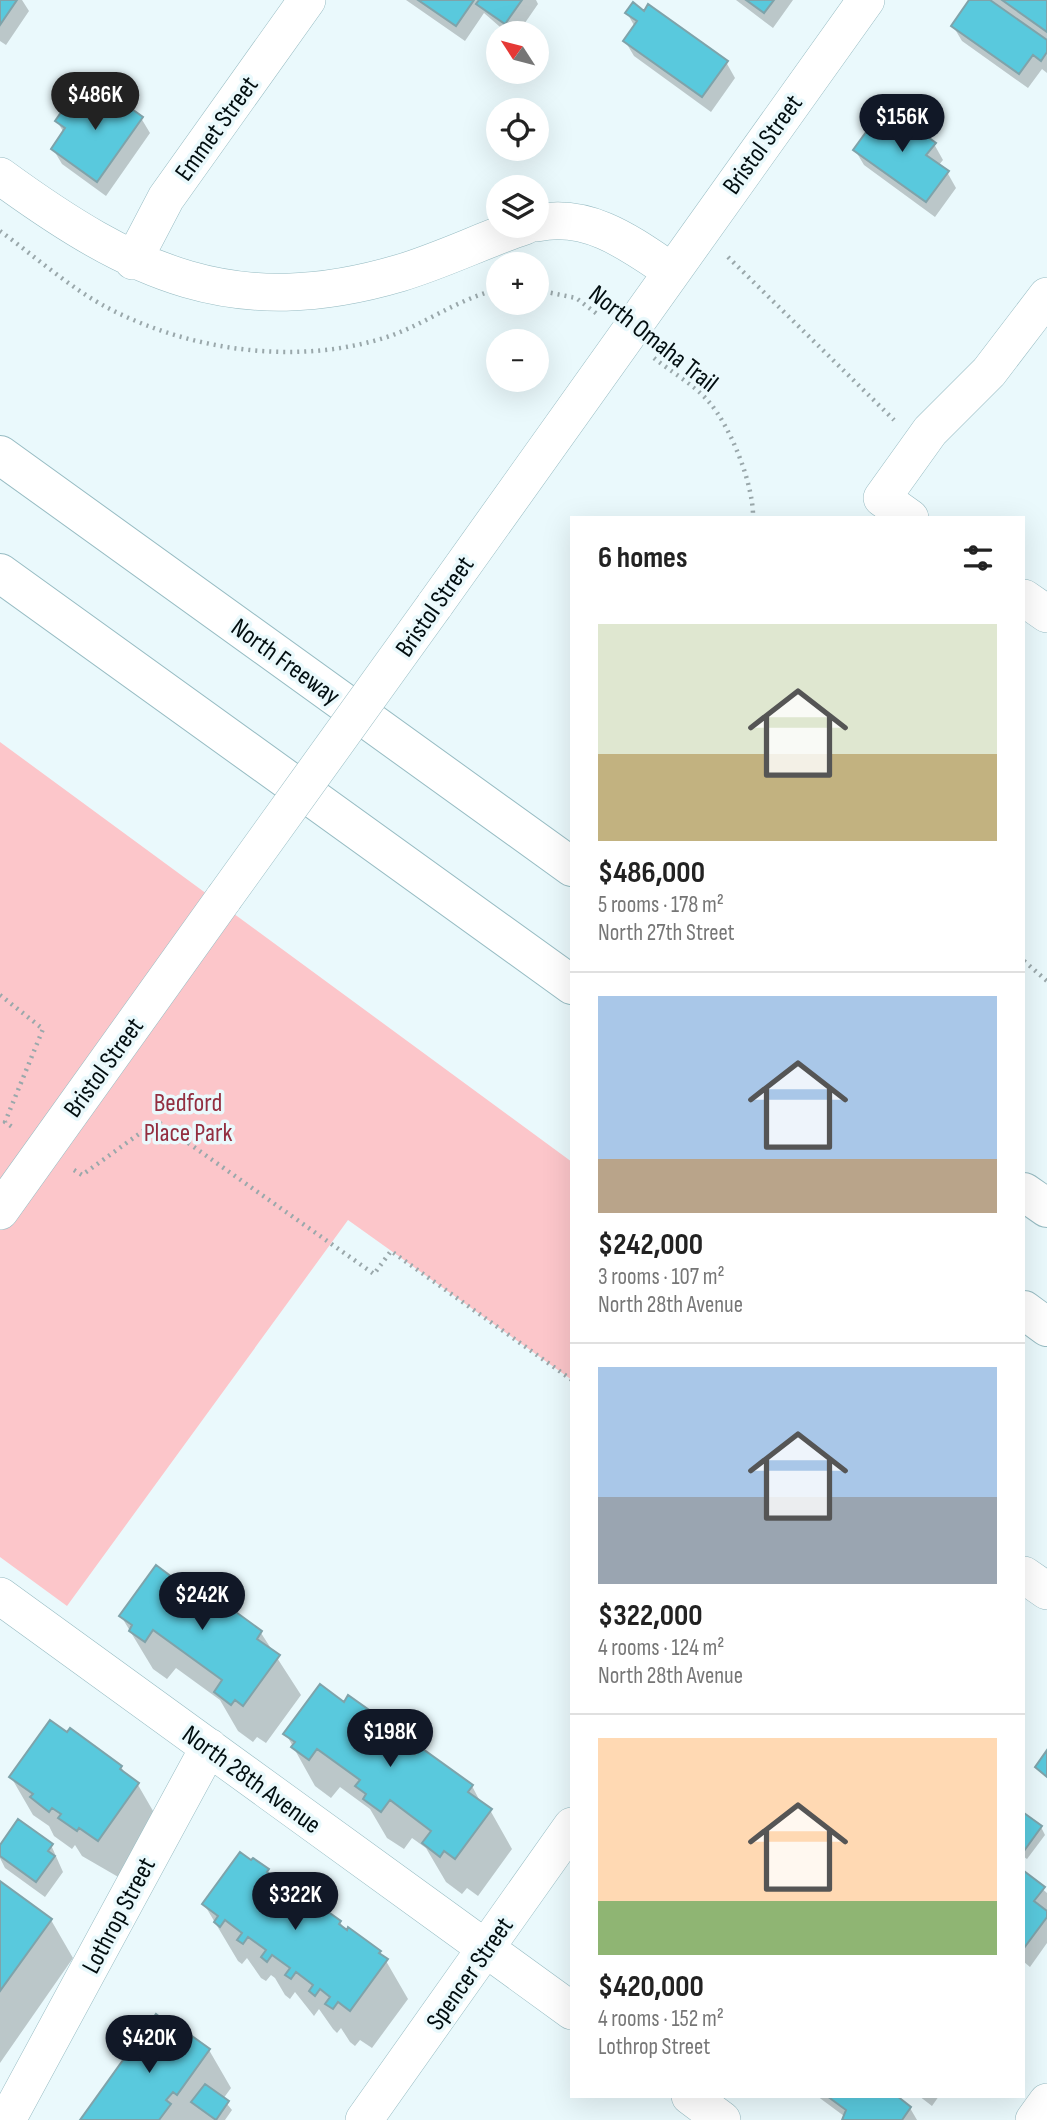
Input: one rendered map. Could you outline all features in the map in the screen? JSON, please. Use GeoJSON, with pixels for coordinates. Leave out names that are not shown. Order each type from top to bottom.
{"type":"FeatureCollection","features":[{"type":"Feature","properties":{"kind":"highway","name":"North Freeway"},"geometry":{"type":"LineString","coordinates":[[0,455],[570,866]]}},
{"type":"Feature","properties":{"kind":"highway"},"geometry":{"type":"LineString","coordinates":[[0,573],[570,984]]}},
{"type":"Feature","properties":{"kind":"highway"},"geometry":{"type":"LineString","coordinates":[[1025,1193],[1047,1208]]}},
{"type":"Feature","properties":{"kind":"highway"},"geometry":{"type":"LineString","coordinates":[[1025,1311],[1047,1327]]}},
{"type":"Feature","properties":{"kind":"street","name":"Emmet Street"},"geometry":{"type":"LineString","coordinates":[[133,261],[166,198],[307,0]]}},
{"type":"Feature","properties":{"kind":"street","name":"Bristol Street"},"geometry":{"type":"LineString","coordinates":[[0,1211],[866,0]]}},
{"type":"Feature","properties":{"kind":"street"},"geometry":{"type":"LineString","coordinates":[[0,176],[76,230],[133,261],[204,283],[244,290],[296,293],[347,286],[445,259],[496,238]]}},
{"type":"Feature","properties":{"kind":"street"},"geometry":{"type":"LineString","coordinates":[[549,222],[565,220],[593,226],[619,237],[671,271]]}},
{"type":"Feature","properties":{"kind":"street"},"geometry":{"type":"LineString","coordinates":[[896,508],[922,442],[945,414],[989,372],[1047,296]]}},
{"type":"Feature","properties":{"kind":"street"},"geometry":{"type":"LineString","coordinates":[[1025,599],[1047,614]]}},
{"type":"Feature","properties":{"kind":"street"},"geometry":{"type":"LineString","coordinates":[[1025,1575],[1047,1591]]}},
{"type":"Feature","properties":{"kind":"street","name":"North 28th Avenue"},"geometry":{"type":"LineString","coordinates":[[0,1596],[570,2010]]}},
{"type":"Feature","properties":{"kind":"street","name":"Lothrop Street"},"geometry":{"type":"LineString","coordinates":[[7,2120],[209,1747]]}},
{"type":"Feature","properties":{"kind":"street","name":"Spencer Street"},"geometry":{"type":"LineString","coordinates":[[364,2120],[570,1829]]}},
{"type":"Feature","properties":{"kind":"street"},"geometry":{"type":"LineString","coordinates":[[693,2098],[722,2120]]}},
{"type":"Feature","properties":{"kind":"street"},"geometry":{"type":"LineString","coordinates":[[1034,2120],[1047,2102]]}},
{"type":"Feature","properties":{"kind":"path"},"geometry":{"type":"LineString","coordinates":[[697,234],[724,254],[896,422],[922,442]]}},
{"type":"Feature","properties":{"kind":"path","name":"North Omaha Trail"},"geometry":{"type":"LineString","coordinates":[[549,293],[576,299],[709,402],[744,469],[753,503],[753,516]]}},
{"type":"Feature","properties":{"kind":"path"},"geometry":{"type":"LineString","coordinates":[[1025,962],[1047,981]]}},
{"type":"Feature","properties":{"kind":"path"},"geometry":{"type":"LineString","coordinates":[[0,995],[43,1029],[5,1122],[15,1129]]}},
{"type":"Feature","properties":{"kind":"path"},"geometry":{"type":"LineString","coordinates":[[73,1169],[82,1175],[157,1121],[374,1275],[391,1251],[570,1379]]}},
{"type":"Feature","properties":{"kind":"green space","name":"Bedford Place Park"},"geometry":{"type":"Polygon","coordinates":[[[0,742],[570,1161],[570,1379],[348,1220],[67,1606],[0,1557],[0,742]]]}},
{"type":"Feature","properties":{"kind":"building"},"geometry":{"type":"Polygon","coordinates":[[[0,0],[17,0],[0,25],[0,0]]]}},
{"type":"Feature","properties":{"kind":"building"},"geometry":{"type":"Polygon","coordinates":[[[418,0],[474,0],[456,26],[418,0]]]}},
{"type":"Feature","properties":{"kind":"building"},"geometry":{"type":"Polygon","coordinates":[[[479,0],[522,0],[507,21],[501,21],[476,4],[479,0]]]}},
{"type":"Feature","properties":{"kind":"building"},"geometry":{"type":"Polygon","coordinates":[[[746,0],[774,0],[764,13],[746,0]]]}},
{"type":"Feature","properties":{"kind":"building"},"geometry":{"type":"Polygon","coordinates":[[[969,0],[990,0],[1047,40],[1047,52],[1041,61],[1033,55],[1019,74],[951,26],[969,0]]]}},
{"type":"Feature","properties":{"kind":"building"},"geometry":{"type":"Polygon","coordinates":[[[1002,0],[1047,0],[1047,32],[1002,0]]]}},
{"type":"Feature","properties":{"kind":"building"},"geometry":{"type":"Polygon","coordinates":[[[633,2],[644,11],[648,4],[728,61],[702,97],[623,41],[637,21],[625,13],[633,2]]]}},
{"type":"Feature","properties":{"kind":"building"},"geometry":{"type":"Polygon","coordinates":[[[97,84],[143,117],[97,182],[51,149],[65,128],[55,121],[67,104],[77,111],[97,84]]]}},
{"type":"Feature","properties":{"kind":"building"},"geometry":{"type":"Polygon","coordinates":[[[885,106],[936,143],[926,155],[949,171],[926,202],[853,150],[885,106]]]}},
{"type":"Feature","properties":{"kind":"building"},"geometry":{"type":"Polygon","coordinates":[[[156,1565],[180,1583],[185,1575],[262,1631],[257,1639],[280,1655],[243,1706],[235,1700],[231,1705],[214,1692],[222,1680],[153,1630],[145,1642],[129,1631],[132,1625],[119,1616],[156,1565]]]}},
{"type":"Feature","properties":{"kind":"building"},"geometry":{"type":"Polygon","coordinates":[[[320,1684],[344,1702],[348,1695],[403,1734],[398,1741],[415,1754],[420,1747],[473,1785],[468,1792],[492,1809],[455,1859],[444,1851],[440,1857],[422,1843],[431,1831],[390,1800],[381,1812],[363,1799],[366,1794],[355,1786],[360,1780],[317,1749],[309,1760],[291,1747],[295,1742],[283,1734],[320,1684]]]}},
{"type":"Feature","properties":{"kind":"building"},"geometry":{"type":"Polygon","coordinates":[[[50,1720],[67,1732],[70,1728],[122,1766],[120,1769],[139,1783],[98,1841],[58,1818],[61,1814],[52,1808],[49,1812],[30,1797],[33,1794],[9,1777],[50,1720]]]}},
{"type":"Feature","properties":{"kind":"building"},"geometry":{"type":"Polygon","coordinates":[[[1047,1750],[1047,1777],[1035,1767],[1047,1750]]]}},
{"type":"Feature","properties":{"kind":"building"},"geometry":{"type":"Polygon","coordinates":[[[1025,1814],[1042,1826],[1025,1850],[1025,1814]]]}},
{"type":"Feature","properties":{"kind":"building"},"geometry":{"type":"Polygon","coordinates":[[[18,1819],[53,1844],[48,1851],[55,1856],[36,1882],[0,1856],[0,1845],[18,1819]]]}},
{"type":"Feature","properties":{"kind":"building"},"geometry":{"type":"Polygon","coordinates":[[[240,1852],[269,1869],[267,1872],[293,1887],[291,1889],[299,1895],[301,1892],[317,1904],[315,1906],[322,1912],[324,1909],[341,1921],[339,1924],[347,1930],[348,1927],[388,1959],[350,2011],[338,2002],[333,2009],[325,2004],[330,1997],[320,1989],[315,1996],[309,1991],[313,1985],[296,1972],[291,1979],[285,1975],[290,1968],[272,1955],[267,1962],[261,1957],[266,1950],[248,1937],[243,1944],[237,1940],[242,1933],[225,1920],[220,1927],[214,1922],[218,1916],[202,1904],[240,1852]]]}},
{"type":"Feature","properties":{"kind":"building"},"geometry":{"type":"Polygon","coordinates":[[[1025,1872],[1045,1887],[1034,1901],[1047,1911],[1047,1917],[1025,1947],[1025,1872]]]}},
{"type":"Feature","properties":{"kind":"building"},"geometry":{"type":"Polygon","coordinates":[[[0,1881],[52,1919],[0,1991],[0,1881]]]}},
{"type":"Feature","properties":{"kind":"building"},"geometry":{"type":"Polygon","coordinates":[[[156,2014],[187,2037],[189,2034],[210,2049],[177,2095],[173,2092],[166,2100],[171,2104],[159,2120],[80,2120],[156,2014]]]}},
{"type":"Feature","properties":{"kind":"building"},"geometry":{"type":"Polygon","coordinates":[[[205,2084],[229,2101],[216,2120],[191,2102],[205,2084]]]}},
{"type":"Feature","properties":{"kind":"building"},"geometry":{"type":"Polygon","coordinates":[[[830,2098],[900,2098],[911,2107],[902,2120],[842,2120],[846,2110],[830,2098]]]}}]}
